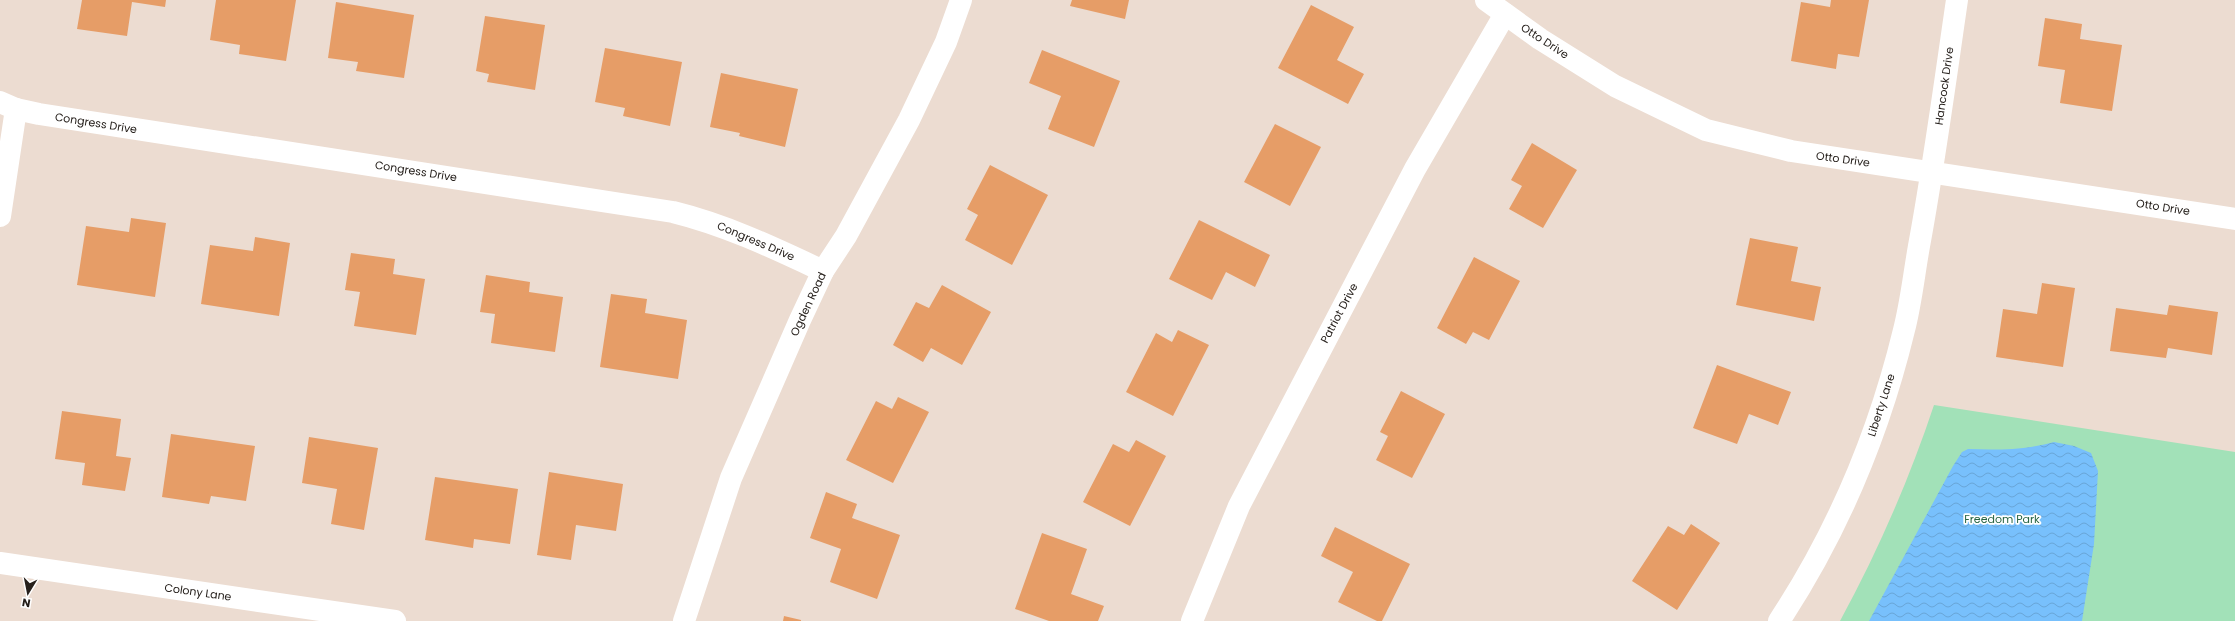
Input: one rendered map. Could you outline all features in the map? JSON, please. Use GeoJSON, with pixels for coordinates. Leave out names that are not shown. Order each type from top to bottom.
{"type":"FeatureCollection","features":[{"type":"Feature","properties":{"kind":"street","name":"Ogden Road"},"geometry":{"type":"LineString","coordinates":[[684,621],[731,478],[823,271],[846,236],[909,120],[946,42],[961,0]]}},
{"type":"Feature","properties":{"kind":"street","name":"Otto Drive"},"geometry":{"type":"LineString","coordinates":[[1486,0],[1615,86],[1706,130],[1791,151],[2235,218]]}},
{"type":"Feature","properties":{"kind":"street","name":"Hancock Drive"},"geometry":{"type":"LineString","coordinates":[[1932,172],[1957,0]]}},
{"type":"Feature","properties":{"kind":"street","name":"Patriot Drive"},"geometry":{"type":"LineString","coordinates":[[1192,621],[1239,506],[1415,169],[1505,14]]}},
{"type":"Feature","properties":{"kind":"street","name":"Congress Drive"},"geometry":{"type":"LineString","coordinates":[[8,106],[673,212],[707,220],[741,232],[823,271]]}},
{"type":"Feature","properties":{"kind":"street"},"geometry":{"type":"LineString","coordinates":[[0,216],[8,106]]}},
{"type":"Feature","properties":{"kind":"street","name":"Liberty Lane"},"geometry":{"type":"LineString","coordinates":[[1779,621],[1820,552],[1857,475],[1883,405],[1904,330],[1932,172]]}},
{"type":"Feature","properties":{"kind":"street","name":"Colony Lane"},"geometry":{"type":"LineString","coordinates":[[0,563],[395,621]]}},
{"type":"Feature","properties":{"kind":"green space","name":"Freedom Park"},"geometry":{"type":"Polygon","coordinates":[[[1934,405],[2235,452],[2235,621],[1840,621],[1892,515],[1914,461],[1934,405]]]}},
{"type":"Feature","properties":{"kind":"water"},"geometry":{"type":"Polygon","coordinates":[[[2054,442],[2074,446],[2091,453],[2098,471],[2094,544],[2082,621],[1869,621],[1962,452],[1968,449],[2022,448],[2054,442]]]}},
{"type":"Feature","properties":{"kind":"building"},"geometry":{"type":"Polygon","coordinates":[[[82,0],[166,0],[165,7],[132,2],[127,36],[77,29],[82,0]]]}},
{"type":"Feature","properties":{"kind":"building"},"geometry":{"type":"Polygon","coordinates":[[[216,0],[296,0],[286,61],[239,54],[240,45],[210,40],[216,0]]]}},
{"type":"Feature","properties":{"kind":"building"},"geometry":{"type":"Polygon","coordinates":[[[1072,0],[1129,0],[1125,19],[1070,6],[1072,0]]]}},
{"type":"Feature","properties":{"kind":"building"},"geometry":{"type":"Polygon","coordinates":[[[1831,0],[1869,0],[1859,57],[1838,54],[1836,69],[1791,61],[1801,2],[1830,7],[1831,0]]]}},
{"type":"Feature","properties":{"kind":"building"},"geometry":{"type":"Polygon","coordinates":[[[336,2],[414,15],[404,78],[356,71],[358,62],[328,58],[336,2]]]}},
{"type":"Feature","properties":{"kind":"building"},"geometry":{"type":"Polygon","coordinates":[[[1311,5],[1354,27],[1337,60],[1364,74],[1348,104],[1278,68],[1311,5]]]}},
{"type":"Feature","properties":{"kind":"building"},"geometry":{"type":"Polygon","coordinates":[[[485,16],[545,25],[535,90],[487,82],[489,74],[476,71],[485,16]]]}},
{"type":"Feature","properties":{"kind":"building"},"geometry":{"type":"Polygon","coordinates":[[[2045,18],[2082,24],[2080,39],[2122,45],[2112,111],[2060,103],[2065,70],[2038,66],[2045,18]]]}},
{"type":"Feature","properties":{"kind":"building"},"geometry":{"type":"Polygon","coordinates":[[[605,48],[682,62],[670,126],[623,116],[625,108],[595,102],[605,48]]]}},
{"type":"Feature","properties":{"kind":"building"},"geometry":{"type":"Polygon","coordinates":[[[1042,50],[1120,81],[1094,147],[1048,129],[1061,96],[1029,83],[1042,50]]]}},
{"type":"Feature","properties":{"kind":"building"},"geometry":{"type":"Polygon","coordinates":[[[721,73],[798,89],[785,147],[739,136],[740,133],[710,127],[721,73]]]}},
{"type":"Feature","properties":{"kind":"building"},"geometry":{"type":"Polygon","coordinates":[[[1275,124],[1321,147],[1290,206],[1244,182],[1275,124]]]}},
{"type":"Feature","properties":{"kind":"building"},"geometry":{"type":"Polygon","coordinates":[[[1532,143],[1577,170],[1543,228],[1509,209],[1522,186],[1511,180],[1532,143]]]}},
{"type":"Feature","properties":{"kind":"building"},"geometry":{"type":"Polygon","coordinates":[[[990,165],[1048,195],[1012,265],[965,240],[978,215],[967,209],[990,165]]]}},
{"type":"Feature","properties":{"kind":"building"},"geometry":{"type":"Polygon","coordinates":[[[131,218],[166,223],[155,297],[77,285],[86,226],[129,232],[131,218]]]}},
{"type":"Feature","properties":{"kind":"building"},"geometry":{"type":"Polygon","coordinates":[[[1199,220],[1270,255],[1255,287],[1226,272],[1212,300],[1169,279],[1199,220]]]}},
{"type":"Feature","properties":{"kind":"building"},"geometry":{"type":"Polygon","coordinates":[[[255,237],[290,243],[279,316],[201,304],[210,245],[253,251],[255,237]]]}},
{"type":"Feature","properties":{"kind":"building"},"geometry":{"type":"Polygon","coordinates":[[[1750,238],[1798,247],[1791,281],[1821,287],[1814,321],[1736,305],[1750,238]]]}},
{"type":"Feature","properties":{"kind":"building"},"geometry":{"type":"Polygon","coordinates":[[[351,253],[395,259],[393,274],[425,279],[416,335],[354,326],[360,292],[345,290],[351,253]]]}},
{"type":"Feature","properties":{"kind":"building"},"geometry":{"type":"Polygon","coordinates":[[[1474,257],[1520,281],[1489,340],[1473,332],[1466,344],[1437,328],[1474,257]]]}},
{"type":"Feature","properties":{"kind":"building"},"geometry":{"type":"Polygon","coordinates":[[[486,275],[530,282],[529,292],[563,297],[555,352],[491,343],[495,314],[480,312],[486,275]]]}},
{"type":"Feature","properties":{"kind":"building"},"geometry":{"type":"Polygon","coordinates":[[[2042,283],[2075,288],[2063,367],[1996,357],[2003,309],[2037,314],[2042,283]]]}},
{"type":"Feature","properties":{"kind":"building"},"geometry":{"type":"Polygon","coordinates":[[[942,285],[991,312],[962,365],[931,348],[923,362],[893,345],[916,302],[929,308],[942,285]]]}},
{"type":"Feature","properties":{"kind":"building"},"geometry":{"type":"Polygon","coordinates":[[[611,294],[647,299],[645,313],[687,320],[678,379],[600,367],[611,294]]]}},
{"type":"Feature","properties":{"kind":"building"},"geometry":{"type":"Polygon","coordinates":[[[2169,305],[2218,312],[2212,355],[2168,348],[2166,358],[2110,351],[2116,308],[2167,315],[2169,305]]]}},
{"type":"Feature","properties":{"kind":"building"},"geometry":{"type":"Polygon","coordinates":[[[1178,330],[1209,345],[1173,416],[1126,392],[1156,333],[1172,342],[1178,330]]]}},
{"type":"Feature","properties":{"kind":"building"},"geometry":{"type":"Polygon","coordinates":[[[1717,365],[1791,392],[1778,425],[1749,414],[1737,444],[1693,428],[1717,365]]]}},
{"type":"Feature","properties":{"kind":"building"},"geometry":{"type":"Polygon","coordinates":[[[1401,391],[1445,414],[1412,478],[1376,460],[1388,436],[1380,432],[1401,391]]]}},
{"type":"Feature","properties":{"kind":"building"},"geometry":{"type":"Polygon","coordinates":[[[898,397],[929,412],[893,483],[846,460],[876,401],[892,409],[898,397]]]}},
{"type":"Feature","properties":{"kind":"building"},"geometry":{"type":"Polygon","coordinates":[[[62,411],[121,419],[116,456],[131,458],[125,491],[82,485],[85,463],[55,459],[62,411]]]}},
{"type":"Feature","properties":{"kind":"building"},"geometry":{"type":"Polygon","coordinates":[[[171,434],[255,446],[246,501],[211,496],[209,504],[162,497],[171,434]]]}},
{"type":"Feature","properties":{"kind":"building"},"geometry":{"type":"Polygon","coordinates":[[[309,437],[378,448],[364,530],[331,524],[337,489],[302,483],[309,437]]]}},
{"type":"Feature","properties":{"kind":"building"},"geometry":{"type":"Polygon","coordinates":[[[1136,440],[1166,456],[1130,526],[1083,502],[1113,444],[1129,452],[1136,440]]]}},
{"type":"Feature","properties":{"kind":"building"},"geometry":{"type":"Polygon","coordinates":[[[549,472],[623,484],[616,531],[576,525],[571,560],[537,555],[549,472]]]}},
{"type":"Feature","properties":{"kind":"building"},"geometry":{"type":"Polygon","coordinates":[[[435,477],[518,489],[510,544],[474,539],[473,548],[425,540],[435,477]]]}},
{"type":"Feature","properties":{"kind":"building"},"geometry":{"type":"Polygon","coordinates":[[[826,492],[857,504],[852,518],[900,535],[877,599],[830,582],[841,549],[810,538],[826,492]]]}},
{"type":"Feature","properties":{"kind":"building"},"geometry":{"type":"Polygon","coordinates":[[[1691,524],[1720,543],[1677,610],[1632,581],[1668,526],[1684,535],[1691,524]]]}},
{"type":"Feature","properties":{"kind":"building"},"geometry":{"type":"Polygon","coordinates":[[[1335,527],[1410,564],[1382,621],[1377,621],[1338,602],[1353,572],[1321,556],[1335,527]]]}},
{"type":"Feature","properties":{"kind":"building"},"geometry":{"type":"Polygon","coordinates":[[[1042,533],[1087,549],[1071,594],[1104,606],[1098,621],[1049,621],[1015,609],[1042,533]]]}},
{"type":"Feature","properties":{"kind":"building"},"geometry":{"type":"Polygon","coordinates":[[[784,616],[801,620],[801,621],[783,621],[784,616]]]}}]}
